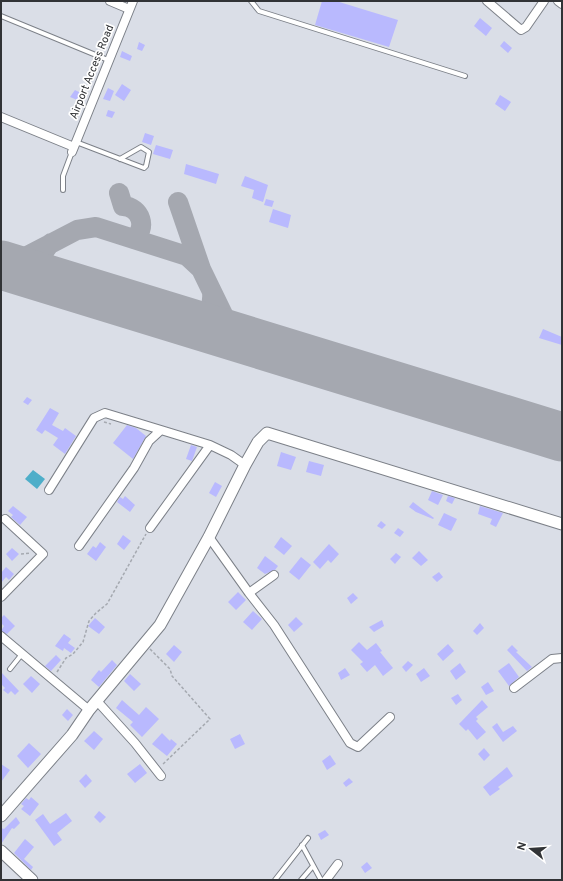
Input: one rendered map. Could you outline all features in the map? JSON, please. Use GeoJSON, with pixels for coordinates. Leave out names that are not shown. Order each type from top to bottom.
{"type":"FeatureCollection","features":[{"type":"Feature","properties":{"kind":"street"},"geometry":{"type":"LineString","coordinates":[[110,1],[129,9]]}},
{"type":"Feature","properties":{"kind":"street","name":"Airport Access Road"},"geometry":{"type":"LineString","coordinates":[[74,147],[133,1]]}},
{"type":"Feature","properties":{"kind":"street"},"geometry":{"type":"LineString","coordinates":[[486,1],[521,30],[526,27],[544,1]]}},
{"type":"Feature","properties":{"kind":"street"},"geometry":{"type":"LineString","coordinates":[[558,1],[562,4]]}},
{"type":"Feature","properties":{"kind":"street"},"geometry":{"type":"LineString","coordinates":[[1,117],[74,147]]}},
{"type":"Feature","properties":{"kind":"street"},"geometry":{"type":"LineString","coordinates":[[49,490],[94,418],[105,413],[210,445],[231,455],[245,465]]}},
{"type":"Feature","properties":{"kind":"street"},"geometry":{"type":"LineString","coordinates":[[80,546],[134,468],[149,441],[161,430]]}},
{"type":"Feature","properties":{"kind":"street"},"geometry":{"type":"LineString","coordinates":[[1,816],[72,736],[89,710],[160,625],[209,537],[245,465],[258,442],[266,433],[562,524]]}},
{"type":"Feature","properties":{"kind":"street"},"geometry":{"type":"LineString","coordinates":[[150,528],[210,445]]}},
{"type":"Feature","properties":{"kind":"street"},"geometry":{"type":"LineString","coordinates":[[1,597],[43,554],[5,519]]}},
{"type":"Feature","properties":{"kind":"street"},"geometry":{"type":"LineString","coordinates":[[209,537],[274,625],[350,743],[358,746],[390,717]]}},
{"type":"Feature","properties":{"kind":"street"},"geometry":{"type":"LineString","coordinates":[[249,593],[274,575]]}},
{"type":"Feature","properties":{"kind":"street"},"geometry":{"type":"LineString","coordinates":[[1,636],[89,710]]}},
{"type":"Feature","properties":{"kind":"street"},"geometry":{"type":"LineString","coordinates":[[514,688],[552,659],[562,658]]}},
{"type":"Feature","properties":{"kind":"street"},"geometry":{"type":"LineString","coordinates":[[97,701],[159,773]]}},
{"type":"Feature","properties":{"kind":"street"},"geometry":{"type":"LineString","coordinates":[[1,851],[32,880]]}},
{"type":"Feature","properties":{"kind":"street"},"geometry":{"type":"LineString","coordinates":[[326,880],[338,864]]}},
{"type":"Feature","properties":{"kind":"lane"},"geometry":{"type":"LineString","coordinates":[[251,1],[259,11],[465,76]]}},
{"type":"Feature","properties":{"kind":"lane"},"geometry":{"type":"LineString","coordinates":[[1,16],[108,60]]}},
{"type":"Feature","properties":{"kind":"lane"},"geometry":{"type":"LineString","coordinates":[[63,190],[63,176],[74,147],[120,159],[144,168],[146,166],[149,152],[141,147],[120,159]]}},
{"type":"Feature","properties":{"kind":"lane"},"geometry":{"type":"LineString","coordinates":[[10,669],[23,654]]}},
{"type":"Feature","properties":{"kind":"lane"},"geometry":{"type":"LineString","coordinates":[[275,880],[308,838]]}},
{"type":"Feature","properties":{"kind":"lane"},"geometry":{"type":"LineString","coordinates":[[302,845],[321,880]]}},
{"type":"Feature","properties":{"kind":"lane"},"geometry":{"type":"LineString","coordinates":[[301,880],[313,866]]}},
{"type":"Feature","properties":{"kind":"path"},"geometry":{"type":"LineString","coordinates":[[51,678],[62,667],[66,658],[73,654],[82,642],[89,621],[107,604],[150,528]]}},
{"type":"Feature","properties":{"kind":"path"},"geometry":{"type":"LineString","coordinates":[[144,645],[158,655],[170,669],[172,676],[210,719],[159,773]]}},
{"type":"Feature","properties":{"kind":"water"},"geometry":{"type":"Polygon","coordinates":[[[33,470],[45,479],[37,489],[25,479],[33,470]]]}},
{"type":"Feature","properties":{"kind":"building"},"geometry":{"type":"Polygon","coordinates":[[[322,1],[336,1],[398,20],[389,47],[315,25],[322,1]]]}},
{"type":"Feature","properties":{"kind":"building"},"geometry":{"type":"Polygon","coordinates":[[[480,18],[492,28],[486,36],[474,26],[480,18]]]}},
{"type":"Feature","properties":{"kind":"building"},"geometry":{"type":"Polygon","coordinates":[[[504,41],[512,48],[508,53],[500,46],[504,41]]]}},
{"type":"Feature","properties":{"kind":"building"},"geometry":{"type":"Polygon","coordinates":[[[139,42],[145,45],[142,51],[137,49],[139,42]]]}},
{"type":"Feature","properties":{"kind":"building"},"geometry":{"type":"Polygon","coordinates":[[[122,51],[132,56],[130,61],[120,57],[122,51]]]}},
{"type":"Feature","properties":{"kind":"building"},"geometry":{"type":"Polygon","coordinates":[[[122,84],[131,90],[124,101],[115,95],[122,84]]]}},
{"type":"Feature","properties":{"kind":"building"},"geometry":{"type":"Polygon","coordinates":[[[108,88],[114,91],[110,101],[103,99],[108,88]]]}},
{"type":"Feature","properties":{"kind":"building"},"geometry":{"type":"Polygon","coordinates":[[[75,90],[85,95],[82,102],[70,97],[75,90]]]}},
{"type":"Feature","properties":{"kind":"building"},"geometry":{"type":"Polygon","coordinates":[[[500,95],[511,102],[505,111],[495,104],[500,95]]]}},
{"type":"Feature","properties":{"kind":"building"},"geometry":{"type":"Polygon","coordinates":[[[108,110],[115,112],[112,118],[106,116],[108,110]]]}},
{"type":"Feature","properties":{"kind":"building"},"geometry":{"type":"Polygon","coordinates":[[[145,133],[154,136],[151,145],[142,142],[145,133]]]}},
{"type":"Feature","properties":{"kind":"building"},"geometry":{"type":"Polygon","coordinates":[[[156,145],[173,150],[170,159],[153,154],[156,145]]]}},
{"type":"Feature","properties":{"kind":"building"},"geometry":{"type":"Polygon","coordinates":[[[186,164],[219,174],[216,184],[184,174],[186,164]]]}},
{"type":"Feature","properties":{"kind":"building"},"geometry":{"type":"Polygon","coordinates":[[[245,176],[268,185],[263,202],[252,198],[254,190],[241,186],[245,176]]]}},
{"type":"Feature","properties":{"kind":"building"},"geometry":{"type":"Polygon","coordinates":[[[266,199],[274,201],[272,207],[264,205],[266,199]]]}},
{"type":"Feature","properties":{"kind":"building"},"geometry":{"type":"Polygon","coordinates":[[[273,209],[291,215],[288,228],[269,222],[273,209]]]}},
{"type":"Feature","properties":{"kind":"building"},"geometry":{"type":"Polygon","coordinates":[[[543,329],[562,337],[562,345],[539,338],[543,329]]]}},
{"type":"Feature","properties":{"kind":"building"},"geometry":{"type":"Polygon","coordinates":[[[27,397],[32,400],[28,405],[23,402],[27,397]]]}},
{"type":"Feature","properties":{"kind":"building"},"geometry":{"type":"Polygon","coordinates":[[[50,408],[59,413],[52,425],[63,431],[65,428],[76,436],[65,454],[53,445],[58,438],[45,430],[42,434],[36,430],[50,408]]]}},
{"type":"Feature","properties":{"kind":"building"},"geometry":{"type":"Polygon","coordinates":[[[127,425],[136,428],[146,436],[133,459],[113,443],[127,425]]]}},
{"type":"Feature","properties":{"kind":"building"},"geometry":{"type":"Polygon","coordinates":[[[191,445],[197,447],[192,461],[186,459],[191,445]]]}},
{"type":"Feature","properties":{"kind":"building"},"geometry":{"type":"Polygon","coordinates":[[[281,452],[296,457],[291,470],[277,466],[281,452]]]}},
{"type":"Feature","properties":{"kind":"building"},"geometry":{"type":"Polygon","coordinates":[[[309,461],[324,465],[321,476],[306,472],[309,461]]]}},
{"type":"Feature","properties":{"kind":"building"},"geometry":{"type":"Polygon","coordinates":[[[215,482],[222,486],[216,497],[209,493],[215,482]]]}},
{"type":"Feature","properties":{"kind":"building"},"geometry":{"type":"Polygon","coordinates":[[[432,491],[443,495],[438,505],[428,500],[432,491]]]}},
{"type":"Feature","properties":{"kind":"building"},"geometry":{"type":"Polygon","coordinates":[[[125,496],[135,505],[130,512],[117,502],[120,497],[123,499],[125,496]]]}},
{"type":"Feature","properties":{"kind":"building"},"geometry":{"type":"Polygon","coordinates":[[[448,496],[455,498],[452,504],[446,501],[448,496]]]}},
{"type":"Feature","properties":{"kind":"building"},"geometry":{"type":"Polygon","coordinates":[[[413,502],[434,518],[433,519],[416,512],[409,507],[413,502]]]}},
{"type":"Feature","properties":{"kind":"building"},"geometry":{"type":"Polygon","coordinates":[[[13,506],[27,517],[20,525],[11,517],[13,515],[8,511],[13,506]]]}},
{"type":"Feature","properties":{"kind":"building"},"geometry":{"type":"Polygon","coordinates":[[[480,506],[503,513],[496,527],[490,524],[492,519],[478,514],[480,506]]]}},
{"type":"Feature","properties":{"kind":"building"},"geometry":{"type":"Polygon","coordinates":[[[444,513],[457,519],[451,531],[438,525],[444,513]]]}},
{"type":"Feature","properties":{"kind":"building"},"geometry":{"type":"Polygon","coordinates":[[[381,521],[386,525],[382,529],[377,526],[381,521]]]}},
{"type":"Feature","properties":{"kind":"building"},"geometry":{"type":"Polygon","coordinates":[[[398,528],[404,532],[400,537],[394,533],[398,528]]]}},
{"type":"Feature","properties":{"kind":"building"},"geometry":{"type":"Polygon","coordinates":[[[123,535],[131,541],[124,550],[117,544],[123,535]]]}},
{"type":"Feature","properties":{"kind":"building"},"geometry":{"type":"Polygon","coordinates":[[[281,537],[292,546],[284,555],[274,547],[281,537]]]}},
{"type":"Feature","properties":{"kind":"building"},"geometry":{"type":"Polygon","coordinates":[[[100,542],[106,547],[96,561],[87,554],[93,546],[96,548],[100,542]]]}},
{"type":"Feature","properties":{"kind":"building"},"geometry":{"type":"Polygon","coordinates":[[[329,544],[339,554],[331,563],[328,560],[320,569],[313,562],[329,544]]]}},
{"type":"Feature","properties":{"kind":"building"},"geometry":{"type":"Polygon","coordinates":[[[12,548],[19,554],[12,561],[6,554],[12,548]]]}},
{"type":"Feature","properties":{"kind":"building"},"geometry":{"type":"Polygon","coordinates":[[[419,551],[428,560],[421,566],[412,558],[419,551]]]}},
{"type":"Feature","properties":{"kind":"building"},"geometry":{"type":"Polygon","coordinates":[[[396,553],[401,557],[395,564],[390,559],[396,553]]]}},
{"type":"Feature","properties":{"kind":"building"},"geometry":{"type":"Polygon","coordinates":[[[265,556],[278,566],[275,570],[265,574],[257,568],[265,556]]]}},
{"type":"Feature","properties":{"kind":"building"},"geometry":{"type":"Polygon","coordinates":[[[301,557],[311,565],[299,580],[289,572],[301,557]]]}},
{"type":"Feature","properties":{"kind":"building"},"geometry":{"type":"Polygon","coordinates":[[[6,567],[14,574],[9,580],[6,577],[1,583],[1,573],[6,567]]]}},
{"type":"Feature","properties":{"kind":"building"},"geometry":{"type":"Polygon","coordinates":[[[439,572],[443,577],[437,582],[432,577],[439,572]]]}},
{"type":"Feature","properties":{"kind":"building"},"geometry":{"type":"Polygon","coordinates":[[[238,592],[246,600],[236,610],[228,602],[238,592]]]}},
{"type":"Feature","properties":{"kind":"building"},"geometry":{"type":"Polygon","coordinates":[[[353,593],[358,598],[351,604],[347,598],[353,593]]]}},
{"type":"Feature","properties":{"kind":"building"},"geometry":{"type":"Polygon","coordinates":[[[253,611],[262,619],[252,630],[243,622],[253,611]]]}},
{"type":"Feature","properties":{"kind":"building"},"geometry":{"type":"Polygon","coordinates":[[[4,615],[15,626],[7,634],[1,631],[4,626],[1,623],[1,618],[4,615]]]}},
{"type":"Feature","properties":{"kind":"building"},"geometry":{"type":"Polygon","coordinates":[[[296,617],[303,624],[294,632],[288,625],[296,617]]]}},
{"type":"Feature","properties":{"kind":"building"},"geometry":{"type":"Polygon","coordinates":[[[95,618],[105,627],[99,634],[88,626],[95,618]]]}},
{"type":"Feature","properties":{"kind":"building"},"geometry":{"type":"Polygon","coordinates":[[[382,620],[384,626],[374,632],[369,627],[382,620]]]}},
{"type":"Feature","properties":{"kind":"building"},"geometry":{"type":"Polygon","coordinates":[[[480,623],[484,628],[477,635],[473,631],[480,623]]]}},
{"type":"Feature","properties":{"kind":"building"},"geometry":{"type":"Polygon","coordinates":[[[64,634],[71,639],[68,643],[75,648],[71,653],[64,648],[63,651],[55,646],[64,634]]]}},
{"type":"Feature","properties":{"kind":"building"},"geometry":{"type":"Polygon","coordinates":[[[359,642],[367,650],[376,643],[382,651],[380,652],[393,668],[383,676],[375,665],[367,672],[360,664],[363,662],[351,650],[359,642]]]}},
{"type":"Feature","properties":{"kind":"building"},"geometry":{"type":"Polygon","coordinates":[[[448,644],[454,651],[443,661],[437,654],[448,644]]]}},
{"type":"Feature","properties":{"kind":"building"},"geometry":{"type":"Polygon","coordinates":[[[174,645],[182,652],[174,662],[166,654],[174,645]]]}},
{"type":"Feature","properties":{"kind":"building"},"geometry":{"type":"Polygon","coordinates":[[[512,645],[518,651],[516,652],[532,667],[527,671],[507,650],[512,645]]]}},
{"type":"Feature","properties":{"kind":"building"},"geometry":{"type":"Polygon","coordinates":[[[56,655],[61,660],[51,671],[45,666],[56,655]]]}},
{"type":"Feature","properties":{"kind":"building"},"geometry":{"type":"Polygon","coordinates":[[[112,660],[117,665],[99,687],[91,680],[99,670],[101,672],[112,660]]]}},
{"type":"Feature","properties":{"kind":"building"},"geometry":{"type":"Polygon","coordinates":[[[408,661],[413,665],[406,672],[402,667],[408,661]]]}},
{"type":"Feature","properties":{"kind":"building"},"geometry":{"type":"Polygon","coordinates":[[[460,663],[466,672],[456,680],[450,671],[460,663]]]}},
{"type":"Feature","properties":{"kind":"building"},"geometry":{"type":"Polygon","coordinates":[[[509,663],[519,677],[509,686],[498,671],[509,663]]]}},
{"type":"Feature","properties":{"kind":"building"},"geometry":{"type":"Polygon","coordinates":[[[345,668],[350,675],[341,680],[338,673],[345,668]]]}},
{"type":"Feature","properties":{"kind":"building"},"geometry":{"type":"Polygon","coordinates":[[[424,668],[430,676],[421,682],[416,674],[424,668]]]}},
{"type":"Feature","properties":{"kind":"building"},"geometry":{"type":"Polygon","coordinates":[[[1,672],[19,691],[15,695],[11,691],[8,694],[3,690],[5,688],[1,684],[1,672]]]}},
{"type":"Feature","properties":{"kind":"building"},"geometry":{"type":"Polygon","coordinates":[[[130,674],[141,684],[134,691],[124,681],[130,674]]]}},
{"type":"Feature","properties":{"kind":"building"},"geometry":{"type":"Polygon","coordinates":[[[31,676],[40,684],[32,693],[23,684],[31,676]]]}},
{"type":"Feature","properties":{"kind":"building"},"geometry":{"type":"Polygon","coordinates":[[[488,682],[494,691],[486,695],[481,687],[488,682]]]}},
{"type":"Feature","properties":{"kind":"building"},"geometry":{"type":"Polygon","coordinates":[[[458,694],[462,700],[456,705],[451,698],[458,694]]]}},
{"type":"Feature","properties":{"kind":"building"},"geometry":{"type":"Polygon","coordinates":[[[122,700],[139,715],[146,707],[159,719],[142,737],[130,725],[133,722],[116,708],[122,700]]]}},
{"type":"Feature","properties":{"kind":"building"},"geometry":{"type":"Polygon","coordinates":[[[482,700],[488,707],[476,717],[478,719],[476,721],[486,732],[477,740],[468,729],[466,731],[459,724],[482,700]]]}},
{"type":"Feature","properties":{"kind":"building"},"geometry":{"type":"Polygon","coordinates":[[[67,709],[73,715],[68,721],[62,715],[67,709]]]}},
{"type":"Feature","properties":{"kind":"building"},"geometry":{"type":"Polygon","coordinates":[[[497,723],[503,732],[513,726],[517,731],[503,742],[492,727],[497,723]]]}},
{"type":"Feature","properties":{"kind":"building"},"geometry":{"type":"Polygon","coordinates":[[[94,731],[103,739],[94,750],[84,741],[94,731]]]}},
{"type":"Feature","properties":{"kind":"building"},"geometry":{"type":"Polygon","coordinates":[[[162,733],[170,741],[171,739],[177,744],[167,756],[152,744],[162,733]]]}},
{"type":"Feature","properties":{"kind":"building"},"geometry":{"type":"Polygon","coordinates":[[[240,734],[245,744],[235,749],[230,739],[240,734]]]}},
{"type":"Feature","properties":{"kind":"building"},"geometry":{"type":"Polygon","coordinates":[[[29,743],[41,754],[28,768],[17,756],[29,743]]]}},
{"type":"Feature","properties":{"kind":"building"},"geometry":{"type":"Polygon","coordinates":[[[484,748],[490,755],[484,761],[478,754],[484,748]]]}},
{"type":"Feature","properties":{"kind":"building"},"geometry":{"type":"Polygon","coordinates":[[[330,755],[336,764],[327,770],[322,761],[330,755]]]}},
{"type":"Feature","properties":{"kind":"building"},"geometry":{"type":"Polygon","coordinates":[[[1,764],[10,770],[1,782],[1,764]]]}},
{"type":"Feature","properties":{"kind":"building"},"geometry":{"type":"Polygon","coordinates":[[[140,764],[147,773],[135,783],[127,774],[140,764]]]}},
{"type":"Feature","properties":{"kind":"building"},"geometry":{"type":"Polygon","coordinates":[[[507,767],[513,776],[498,787],[500,789],[490,796],[483,787],[507,767]]]}},
{"type":"Feature","properties":{"kind":"building"},"geometry":{"type":"Polygon","coordinates":[[[86,774],[92,781],[85,788],[79,781],[86,774]]]}},
{"type":"Feature","properties":{"kind":"building"},"geometry":{"type":"Polygon","coordinates":[[[349,778],[353,782],[346,787],[343,783],[349,778]]]}},
{"type":"Feature","properties":{"kind":"building"},"geometry":{"type":"Polygon","coordinates":[[[31,797],[39,804],[30,816],[21,809],[24,806],[21,804],[26,798],[29,800],[31,797]]]}},
{"type":"Feature","properties":{"kind":"building"},"geometry":{"type":"Polygon","coordinates":[[[99,811],[106,817],[100,823],[94,817],[99,811]]]}},
{"type":"Feature","properties":{"kind":"building"},"geometry":{"type":"Polygon","coordinates":[[[66,813],[72,821],[57,833],[62,840],[54,846],[35,820],[43,814],[50,824],[66,813]]]}},
{"type":"Feature","properties":{"kind":"building"},"geometry":{"type":"Polygon","coordinates":[[[16,817],[20,823],[14,829],[12,828],[1,844],[1,828],[4,829],[16,817]]]}},
{"type":"Feature","properties":{"kind":"building"},"geometry":{"type":"Polygon","coordinates":[[[325,830],[329,835],[321,840],[318,834],[325,830]]]}},
{"type":"Feature","properties":{"kind":"building"},"geometry":{"type":"Polygon","coordinates":[[[25,839],[34,847],[24,859],[33,867],[31,870],[14,853],[25,839]]]}},
{"type":"Feature","properties":{"kind":"building"},"geometry":{"type":"Polygon","coordinates":[[[367,862],[372,868],[365,873],[361,867],[367,862]]]}},
{"type":"Feature","properties":{"kind":"taxiway"},"geometry":{"type":"LineString","coordinates":[[119,193],[123,206],[134,210],[140,219],[140,230],[138,235],[133,239]]}},
{"type":"Feature","properties":{"kind":"taxiway"},"geometry":{"type":"LineString","coordinates":[[178,202],[201,269],[234,337]]}},
{"type":"Feature","properties":{"kind":"taxiway"},"geometry":{"type":"LineString","coordinates":[[6,267],[77,230],[96,227],[187,256],[201,269]]}},
{"type":"Feature","properties":{"kind":"taxiway"},"geometry":{"type":"LineString","coordinates":[[51,243],[42,256],[42,266],[49,276],[61,284]]}},
{"type":"Feature","properties":{"kind":"taxiway"},"geometry":{"type":"LineString","coordinates":[[170,317],[192,322],[204,319],[210,311],[212,292]]}},
{"type":"Feature","properties":{"kind":"runway"},"geometry":{"type":"LineString","coordinates":[[1,265],[562,437]]}}]}
